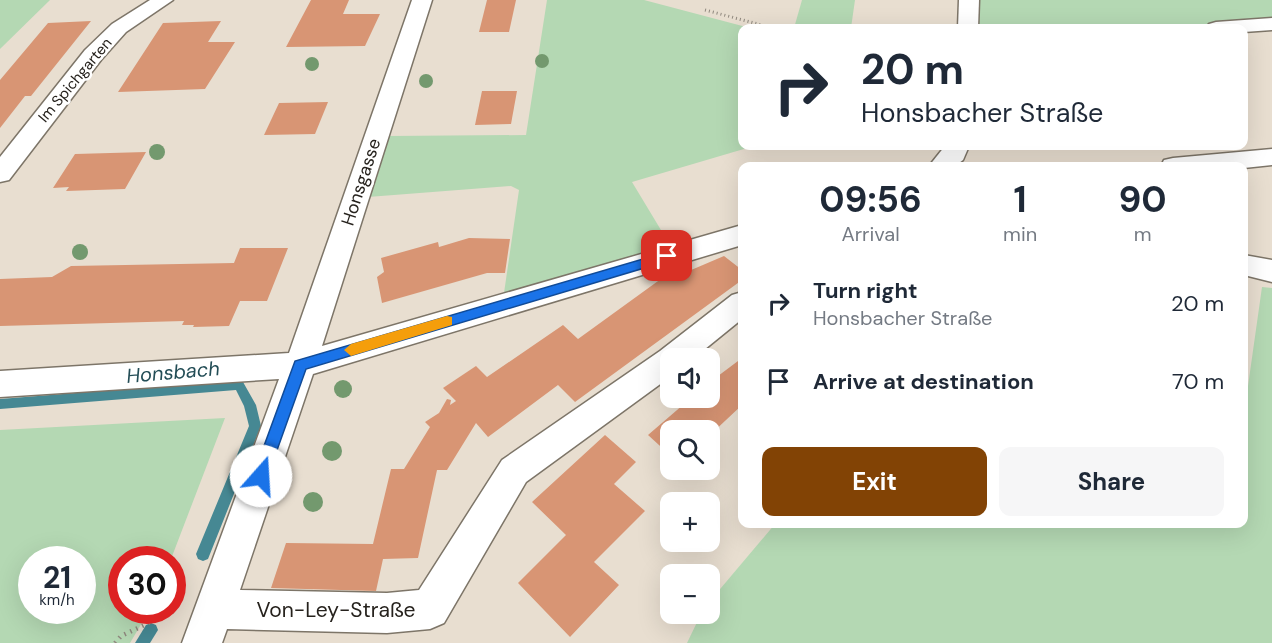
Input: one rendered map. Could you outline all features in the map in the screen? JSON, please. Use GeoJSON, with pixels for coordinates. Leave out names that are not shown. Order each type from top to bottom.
{"type":"FeatureCollection","features":[{"type":"Feature","properties":{"kind":"street","name":"Im Spichgarten"},"geometry":{"type":"LineString","coordinates":[[0,174],[93,55],[119,28],[163,0]]}},
{"type":"Feature","properties":{"kind":"street","name":"Honsgasse"},"geometry":{"type":"LineString","coordinates":[[300,365],[422,0]]}},
{"type":"Feature","properties":{"kind":"street"},"geometry":{"type":"LineString","coordinates":[[968,24],[969,0]]}},
{"type":"Feature","properties":{"kind":"street"},"geometry":{"type":"LineString","coordinates":[[1248,26],[1272,24]]}},
{"type":"Feature","properties":{"kind":"street"},"geometry":{"type":"LineString","coordinates":[[945,162],[955,150]]}},
{"type":"Feature","properties":{"kind":"street"},"geometry":{"type":"LineString","coordinates":[[1217,162],[1272,157]]}},
{"type":"Feature","properties":{"kind":"street"},"geometry":{"type":"LineString","coordinates":[[0,384],[300,365],[738,236]]}},
{"type":"Feature","properties":{"kind":"street"},"geometry":{"type":"LineString","coordinates":[[1248,266],[1272,271]]}},
{"type":"Feature","properties":{"kind":"street","name":"Von-Ley-Straße"},"geometry":{"type":"LineString","coordinates":[[685,348],[738,306]]}},
{"type":"Feature","properties":{"kind":"street"},"geometry":{"type":"LineString","coordinates":[[208,626],[300,365]]}},
{"type":"Feature","properties":{"kind":"street","name":"Von-Ley-Straße"},"geometry":{"type":"LineString","coordinates":[[208,626],[430,609],[514,471],[660,367]]}},
{"type":"Feature","properties":{"kind":"path"},"geometry":{"type":"LineString","coordinates":[[705,10],[758,24]]}},
{"type":"Feature","properties":{"kind":"path"},"geometry":{"type":"LineString","coordinates":[[115,643],[120,636],[167,612],[208,626]]}},
{"type":"Feature","properties":{"kind":"green space"},"geometry":{"type":"Polygon","coordinates":[[[0,0],[50,0],[0,49],[0,0]]]}},
{"type":"Feature","properties":{"kind":"green space"},"geometry":{"type":"Polygon","coordinates":[[[547,0],[644,0],[738,25],[738,150],[740,150],[632,182],[670,245],[504,293],[519,190],[511,186],[368,197],[389,136],[526,135],[547,0]]]}},
{"type":"Feature","properties":{"kind":"green space"},"geometry":{"type":"Polygon","coordinates":[[[802,0],[855,0],[852,24],[795,24],[802,0]]]}},
{"type":"Feature","properties":{"kind":"green space"},"geometry":{"type":"Polygon","coordinates":[[[978,0],[1272,0],[1272,19],[1210,24],[979,24],[978,0]]]}},
{"type":"Feature","properties":{"kind":"green space"},"geometry":{"type":"Polygon","coordinates":[[[1262,287],[1272,288],[1272,643],[687,643],[696,624],[720,624],[720,589],[772,528],[1248,528],[1248,386],[1262,287]]]}},
{"type":"Feature","properties":{"kind":"green space"},"geometry":{"type":"Polygon","coordinates":[[[225,418],[176,546],[108,546],[108,624],[141,624],[130,643],[0,643],[0,430],[225,418]]]}},
{"type":"Feature","properties":{"kind":"building"},"geometry":{"type":"Polygon","coordinates":[[[311,0],[349,0],[343,14],[380,14],[365,46],[286,47],[311,0]]]}},
{"type":"Feature","properties":{"kind":"building"},"geometry":{"type":"Polygon","coordinates":[[[487,0],[516,0],[509,32],[479,32],[487,0]]]}},
{"type":"Feature","properties":{"kind":"building"},"geometry":{"type":"Polygon","coordinates":[[[91,21],[31,96],[25,96],[0,128],[0,80],[48,23],[91,21]]]}},
{"type":"Feature","properties":{"kind":"building"},"geometry":{"type":"Polygon","coordinates":[[[221,21],[208,42],[235,42],[205,89],[118,92],[163,23],[221,21]]]}},
{"type":"Feature","properties":{"kind":"building"},"geometry":{"type":"Polygon","coordinates":[[[482,91],[517,91],[511,124],[475,125],[482,91]]]}},
{"type":"Feature","properties":{"kind":"building"},"geometry":{"type":"Polygon","coordinates":[[[328,102],[315,134],[264,135],[279,103],[328,102]]]}},
{"type":"Feature","properties":{"kind":"building"},"geometry":{"type":"Polygon","coordinates":[[[146,152],[125,189],[66,191],[69,187],[53,188],[75,154],[146,152]]]}},
{"type":"Feature","properties":{"kind":"building"},"geometry":{"type":"Polygon","coordinates":[[[469,238],[510,239],[505,273],[487,273],[382,303],[377,277],[384,272],[381,258],[438,242],[439,247],[469,238]]]}},
{"type":"Feature","properties":{"kind":"building"},"geometry":{"type":"Polygon","coordinates":[[[240,248],[288,248],[267,301],[240,301],[229,326],[193,327],[194,325],[182,325],[184,321],[0,326],[0,279],[52,277],[71,266],[234,263],[240,248]]]}},
{"type":"Feature","properties":{"kind":"building"},"geometry":{"type":"Polygon","coordinates":[[[724,256],[738,267],[738,283],[575,402],[558,385],[488,437],[476,423],[447,470],[437,470],[418,558],[383,559],[376,591],[271,588],[286,543],[373,544],[391,469],[404,469],[430,427],[425,422],[439,413],[447,399],[451,400],[450,405],[456,401],[443,388],[476,366],[487,377],[563,325],[578,339],[665,276],[670,279],[724,256]]]}},
{"type":"Feature","properties":{"kind":"building"},"geometry":{"type":"Polygon","coordinates":[[[738,361],[738,409],[720,426],[720,420],[665,420],[679,408],[720,408],[720,374],[738,361]]]}},
{"type":"Feature","properties":{"kind":"building"},"geometry":{"type":"Polygon","coordinates":[[[660,425],[660,446],[648,435],[660,425]]]}},
{"type":"Feature","properties":{"kind":"building"},"geometry":{"type":"Polygon","coordinates":[[[605,435],[636,462],[614,484],[645,511],[594,562],[619,585],[570,637],[518,583],[566,535],[532,502],[605,435]]]}},
{"type":"Feature","properties":{"kind":"waterway","name":"Honsbach"},"geometry":{"type":"LineString","coordinates":[[0,404],[239,385],[250,405],[255,426],[203,554]]}},
{"type":"Feature","properties":{"kind":"waterway","name":"Honsbach"},"geometry":{"type":"LineString","coordinates":[[142,643],[151,630]]}},
{"type":"Feature","properties":{"kind":"slow traffic"},"geometry":{"type":"LineString","coordinates":[[351,350],[447,321]]}},
{"type":"Feature","properties":{"kind":"route"},"geometry":{"type":"LineString","coordinates":[[261,476],[300,365],[667,256]]}}]}
